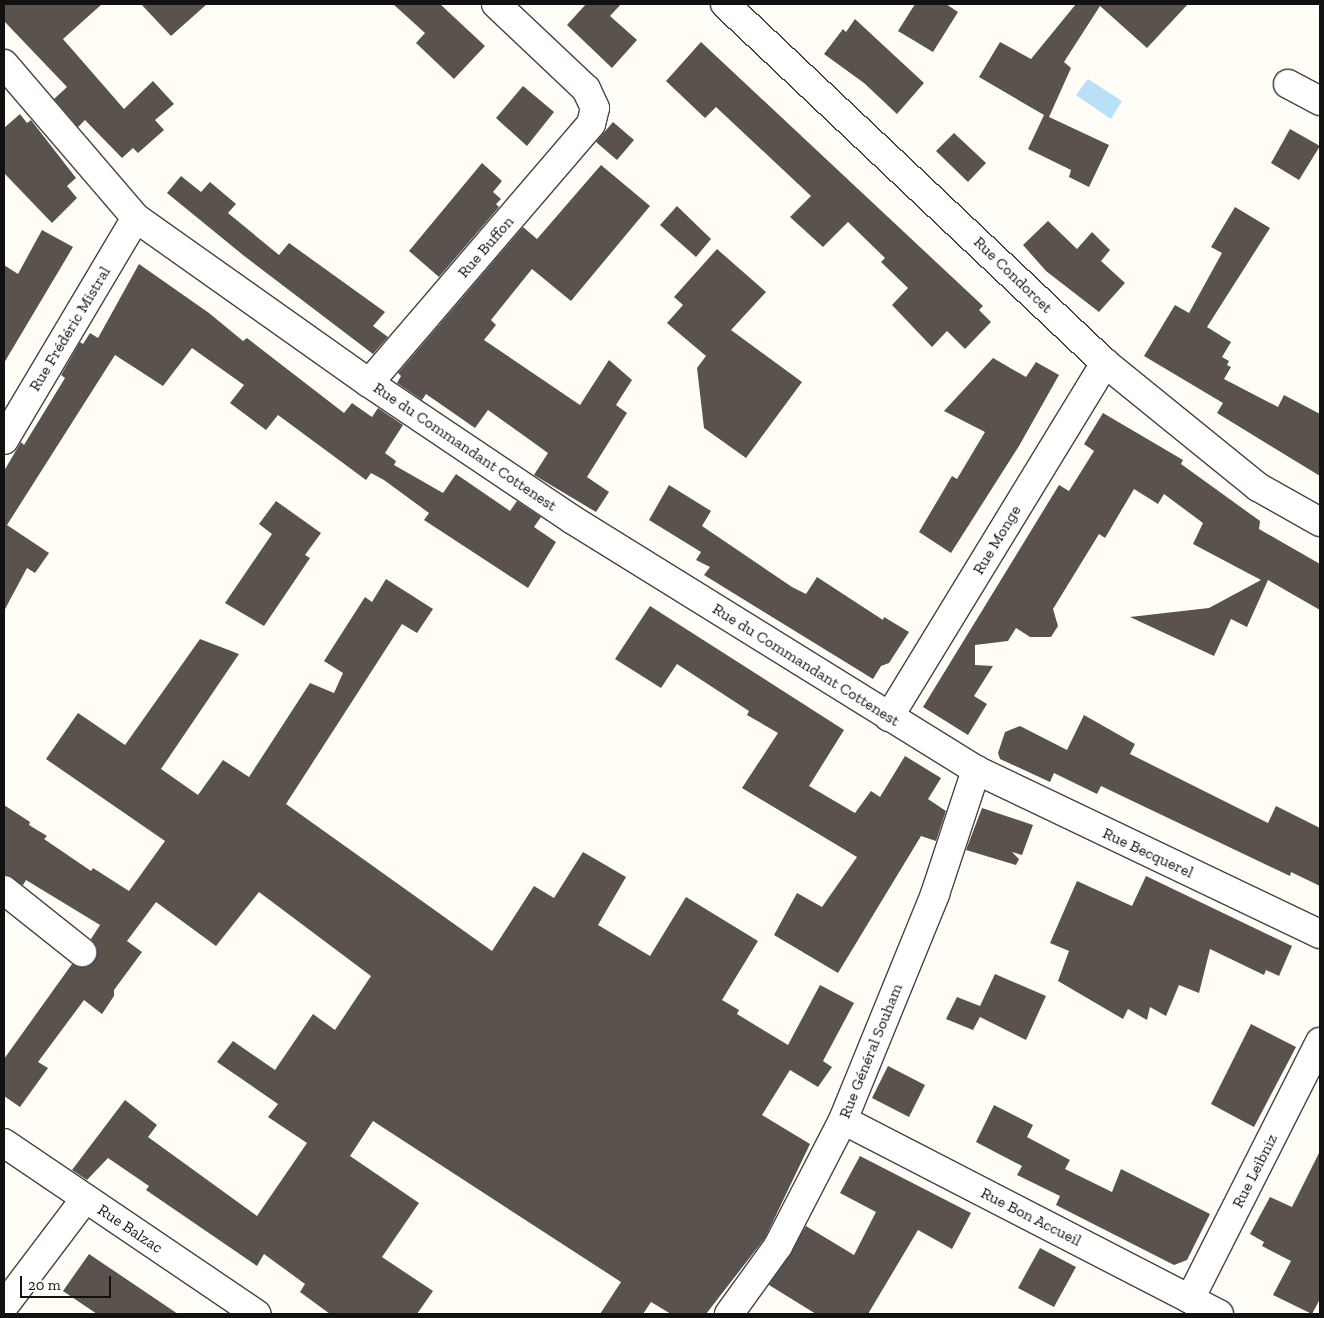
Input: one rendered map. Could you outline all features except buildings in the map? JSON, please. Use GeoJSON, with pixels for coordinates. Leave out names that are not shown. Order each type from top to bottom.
{"type":"FeatureCollection","features":[{"type":"Feature","properties":{"kind":"street","name":"Rue Buffon"},"geometry":{"type":"LineString","coordinates":[[369,383],[591,124],[595,108],[586,89],[496,4]]}},
{"type":"Feature","properties":{"kind":"street","name":"Rue Condorcet"},"geometry":{"type":"LineString","coordinates":[[725,4],[1105,362],[1258,487],[1320,522]]}},
{"type":"Feature","properties":{"kind":"street","name":"Rue du Commandant Cottenest"},"geometry":{"type":"LineString","coordinates":[[4,64],[136,218],[369,383],[573,520],[976,770]]}},
{"type":"Feature","properties":{"kind":"street"},"geometry":{"type":"LineString","coordinates":[[1288,84],[1320,102]]}},
{"type":"Feature","properties":{"kind":"street","name":"Rue Frédéric Mistral"},"geometry":{"type":"LineString","coordinates":[[4,440],[136,218]]}},
{"type":"Feature","properties":{"kind":"street","name":"Rue Monge"},"geometry":{"type":"LineString","coordinates":[[889,717],[1105,362]]}},
{"type":"Feature","properties":{"kind":"street","name":"Rue Becquerel"},"geometry":{"type":"LineString","coordinates":[[976,770],[1320,934]]}},
{"type":"Feature","properties":{"kind":"street","name":"Rue Général Souham"},"geometry":{"type":"LineString","coordinates":[[729,1314],[778,1246],[843,1120],[935,894],[976,770]]}},
{"type":"Feature","properties":{"kind":"street"},"geometry":{"type":"LineString","coordinates":[[4,890],[82,952]]}},
{"type":"Feature","properties":{"kind":"street","name":"Rue Leibniz"},"geometry":{"type":"LineString","coordinates":[[1190,1299],[1320,1042]]}},
{"type":"Feature","properties":{"kind":"street","name":"Rue Bon Accueil"},"geometry":{"type":"LineString","coordinates":[[843,1120],[1219,1314]]}},
{"type":"Feature","properties":{"kind":"street","name":"Rue Balzac"},"geometry":{"type":"LineString","coordinates":[[4,1143],[257,1314]]}},
{"type":"Feature","properties":{"kind":"street"},"geometry":{"type":"LineString","coordinates":[[4,1306],[85,1199]]}},
{"type":"Feature","properties":{"kind":"water"},"geometry":{"type":"Polygon","coordinates":[[[1088,79],[1122,101],[1111,119],[1076,95],[1088,79]]]}}]}
